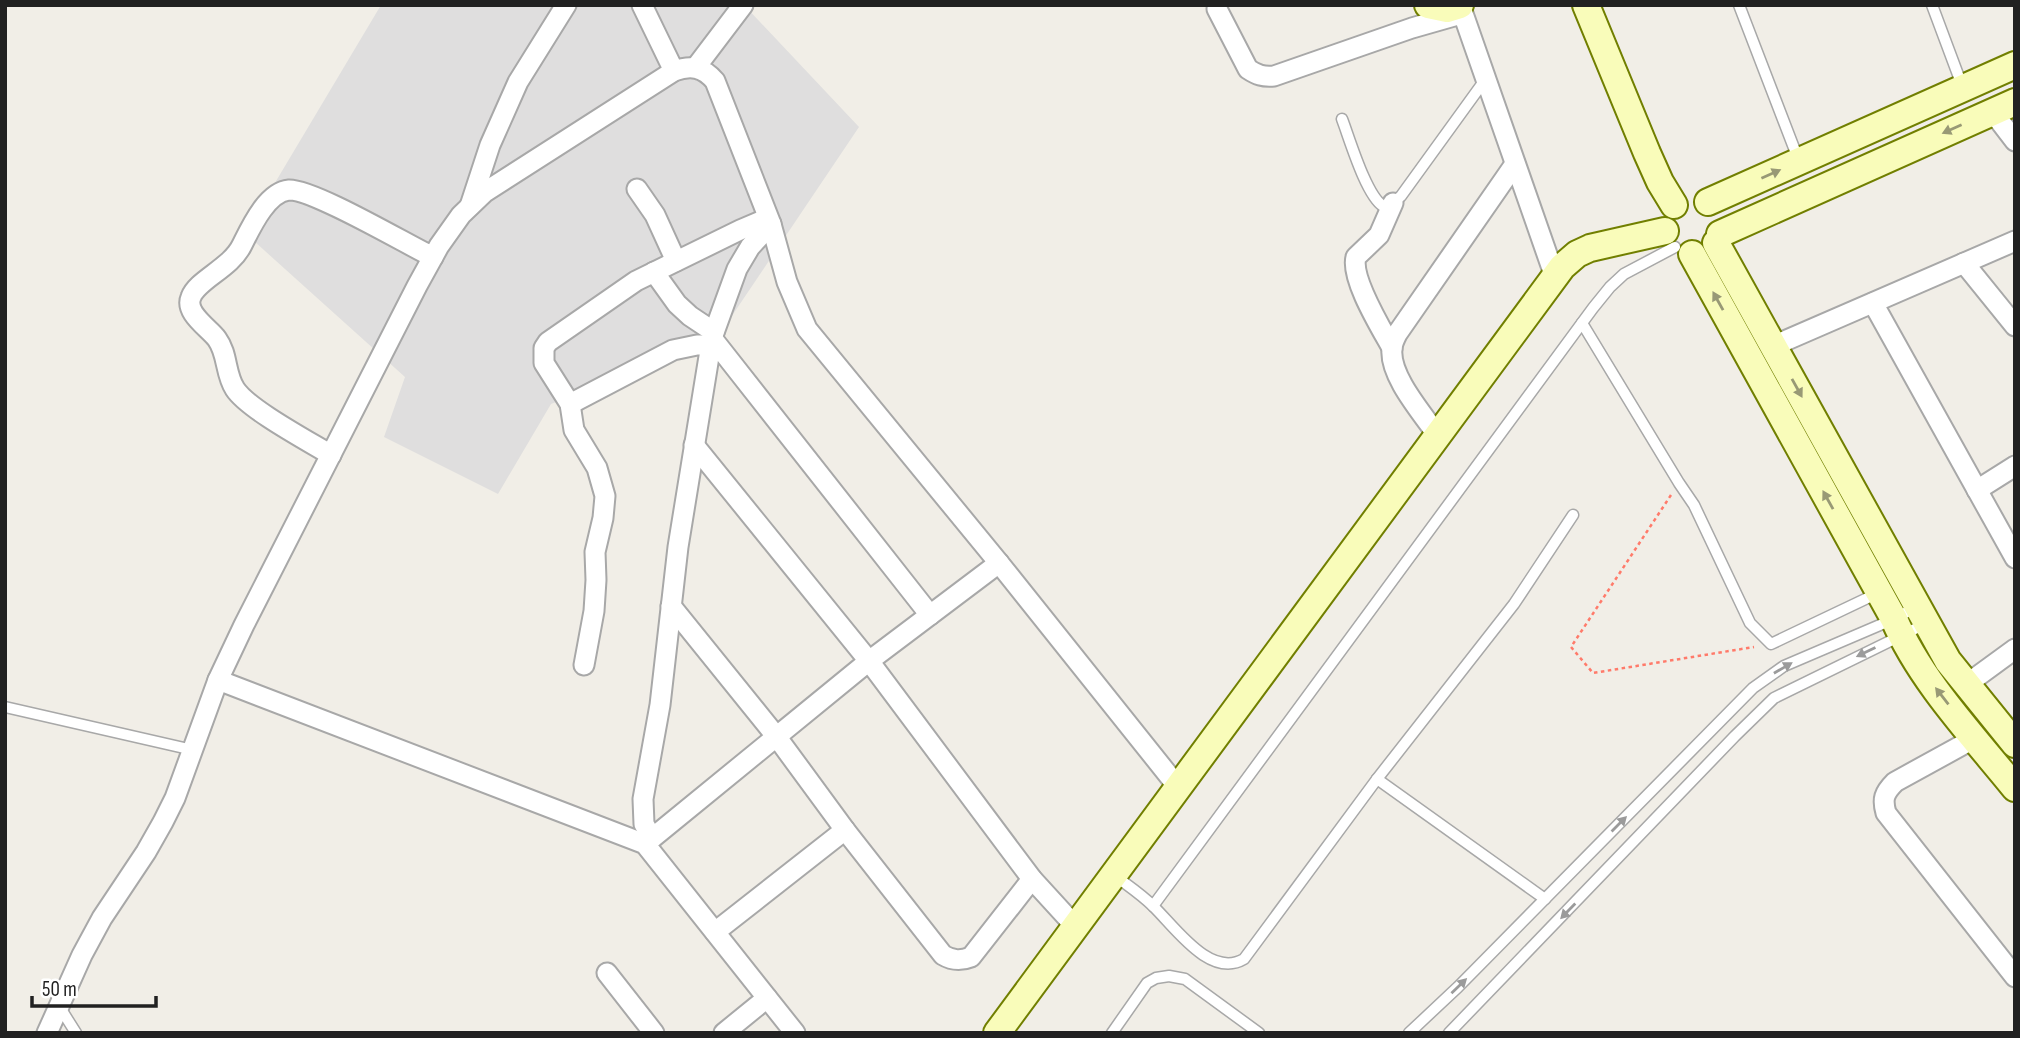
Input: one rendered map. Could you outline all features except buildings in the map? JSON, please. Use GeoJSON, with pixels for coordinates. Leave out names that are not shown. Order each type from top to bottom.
{"type":"FeatureCollection","features":[{"type":"Feature","properties":{"kind":"street"},"geometry":{"type":"LineString","coordinates":[[470,207],[490,145],[518,82],[566,5]]}},
{"type":"Feature","properties":{"kind":"street"},"geometry":{"type":"LineString","coordinates":[[642,5],[674,71]]}},
{"type":"Feature","properties":{"kind":"street"},"geometry":{"type":"LineString","coordinates":[[696,67],[743,5]]}},
{"type":"Feature","properties":{"kind":"street"},"geometry":{"type":"LineString","coordinates":[[1428,5],[1447,9],[1461,8]]}},
{"type":"Feature","properties":{"kind":"street"},"geometry":{"type":"LineString","coordinates":[[1586,5],[1647,153],[1674,205]]}},
{"type":"Feature","properties":{"kind":"street"},"geometry":{"type":"LineString","coordinates":[[1217,9],[1248,69],[1256,75],[1266,77],[1412,28],[1461,8]]}},
{"type":"Feature","properties":{"kind":"street"},"geometry":{"type":"LineString","coordinates":[[1461,8],[1555,277]]}},
{"type":"Feature","properties":{"kind":"street"},"geometry":{"type":"LineString","coordinates":[[1708,202],[2015,65]]}},
{"type":"Feature","properties":{"kind":"street"},"geometry":{"type":"LineString","coordinates":[[47,1033],[102,918],[146,852],[175,798],[218,680],[244,625],[433,257],[461,215],[485,192],[674,71],[685,68],[696,67],[715,81],[769,221],[787,282],[807,330],[999,563],[1178,788]]}},
{"type":"Feature","properties":{"kind":"street"},"geometry":{"type":"LineString","coordinates":[[997,1033],[1555,277],[1577,254],[1590,248],[1694,242],[2003,107],[2015,141]]}},
{"type":"Feature","properties":{"kind":"street"},"geometry":{"type":"LineString","coordinates":[[1438,436],[1400,380],[1392,363],[1392,348],[1397,334],[1515,164]]}},
{"type":"Feature","properties":{"kind":"street"},"geometry":{"type":"LineString","coordinates":[[636,189],[655,215],[677,261]]}},
{"type":"Feature","properties":{"kind":"street"},"geometry":{"type":"LineString","coordinates":[[331,455],[271,418],[235,390],[219,342],[193,313],[190,304],[192,294],[231,262],[258,215],[279,193],[287,190],[326,201],[433,257]]}},
{"type":"Feature","properties":{"kind":"street"},"geometry":{"type":"LineString","coordinates":[[1694,242],[1720,216],[1708,202],[1691,198],[1674,205],[1665,221],[1694,242],[1773,346],[1948,661],[2015,744]]}},
{"type":"Feature","properties":{"kind":"street"},"geometry":{"type":"LineString","coordinates":[[1392,348],[1362,293],[1354,262],[1379,235],[1393,203]]}},
{"type":"Feature","properties":{"kind":"street"},"geometry":{"type":"LineString","coordinates":[[583,665],[594,611],[595,552],[605,496],[597,468],[574,430],[570,404],[544,363],[544,348],[548,342],[636,281],[769,221]]}},
{"type":"Feature","properties":{"kind":"street"},"geometry":{"type":"LineString","coordinates":[[769,221],[737,269],[713,338],[678,547],[660,705],[643,799],[644,824],[649,841],[715,932],[795,1033]]}},
{"type":"Feature","properties":{"kind":"street"},"geometry":{"type":"LineString","coordinates":[[1773,346],[2015,241]]}},
{"type":"Feature","properties":{"kind":"street"},"geometry":{"type":"LineString","coordinates":[[1694,242],[1924,674],[2015,788]]}},
{"type":"Feature","properties":{"kind":"street"},"geometry":{"type":"LineString","coordinates":[[1964,262],[2015,326]]}},
{"type":"Feature","properties":{"kind":"street"},"geometry":{"type":"LineString","coordinates":[[654,272],[677,304],[713,338],[930,615]]}},
{"type":"Feature","properties":{"kind":"street"},"geometry":{"type":"LineString","coordinates":[[1873,303],[2012,549]]}},
{"type":"Feature","properties":{"kind":"street"},"geometry":{"type":"LineString","coordinates":[[570,404],[673,350],[697,345],[713,338]]}},
{"type":"Feature","properties":{"kind":"street"},"geometry":{"type":"LineString","coordinates":[[694,445],[869,661],[1032,879],[1075,926]]}},
{"type":"Feature","properties":{"kind":"street"},"geometry":{"type":"LineString","coordinates":[[1977,490],[2015,466]]}},
{"type":"Feature","properties":{"kind":"street"},"geometry":{"type":"LineString","coordinates":[[649,841],[869,661],[999,563]]}},
{"type":"Feature","properties":{"kind":"street"},"geometry":{"type":"LineString","coordinates":[[671,606],[776,736],[845,830],[943,955],[951,960],[971,957],[1032,879]]}},
{"type":"Feature","properties":{"kind":"street"},"geometry":{"type":"LineString","coordinates":[[1967,684],[2015,649]]}},
{"type":"Feature","properties":{"kind":"street"},"geometry":{"type":"LineString","coordinates":[[218,680],[649,841]]}},
{"type":"Feature","properties":{"kind":"street"},"geometry":{"type":"LineString","coordinates":[[1975,738],[1895,782],[1886,791],[1882,801],[1886,813],[2015,977]]}},
{"type":"Feature","properties":{"kind":"street"},"geometry":{"type":"LineString","coordinates":[[715,932],[845,830]]}},
{"type":"Feature","properties":{"kind":"street"},"geometry":{"type":"LineString","coordinates":[[607,973],[654,1033]]}},
{"type":"Feature","properties":{"kind":"street"},"geometry":{"type":"LineString","coordinates":[[724,1033],[767,998]]}},
{"type":"Feature","properties":{"kind":"lane"},"geometry":{"type":"LineString","coordinates":[[1739,5],[1799,162]]}},
{"type":"Feature","properties":{"kind":"lane"},"geometry":{"type":"LineString","coordinates":[[1932,5],[1963,88]]}},
{"type":"Feature","properties":{"kind":"lane"},"geometry":{"type":"LineString","coordinates":[[1342,119],[1369,189],[1383,206],[1401,197],[1486,79]]}},
{"type":"Feature","properties":{"kind":"lane"},"geometry":{"type":"LineString","coordinates":[[1153,906],[1610,287],[1624,274],[1694,242]]}},
{"type":"Feature","properties":{"kind":"lane"},"geometry":{"type":"LineString","coordinates":[[1582,323],[1694,505],[1750,623],[1771,644],[1879,593]]}},
{"type":"Feature","properties":{"kind":"lane"},"geometry":{"type":"LineString","coordinates":[[1114,875],[1153,906],[1201,954],[1226,965],[1244,959],[1377,779],[1514,604],[1573,515]]}},
{"type":"Feature","properties":{"kind":"lane"},"geometry":{"type":"LineString","coordinates":[[1450,1033],[1774,698],[1923,614]]}},
{"type":"Feature","properties":{"kind":"lane"},"geometry":{"type":"LineString","coordinates":[[1409,1033],[1753,688],[1784,666],[1897,627],[1923,614]]}},
{"type":"Feature","properties":{"kind":"lane"},"geometry":{"type":"LineString","coordinates":[[5,707],[193,750]]}},
{"type":"Feature","properties":{"kind":"lane"},"geometry":{"type":"LineString","coordinates":[[1377,779],[1545,899]]}},
{"type":"Feature","properties":{"kind":"lane"},"geometry":{"type":"LineString","coordinates":[[1112,1033],[1147,983],[1169,976],[1185,979],[1259,1033]]}},
{"type":"Feature","properties":{"kind":"lane"},"geometry":{"type":"LineString","coordinates":[[59,1006],[76,1033]]}},
{"type":"Feature","properties":{"kind":"path"},"geometry":{"type":"LineString","coordinates":[[1679,483],[1571,648],[1594,673],[1771,644]]}},
{"type":"Feature","properties":{"kind":"shaded area"},"geometry":{"type":"Polygon","coordinates":[[[381,5],[744,5],[859,127],[717,338],[551,404],[498,494],[384,437],[405,377],[245,233],[381,5]]]}}]}
